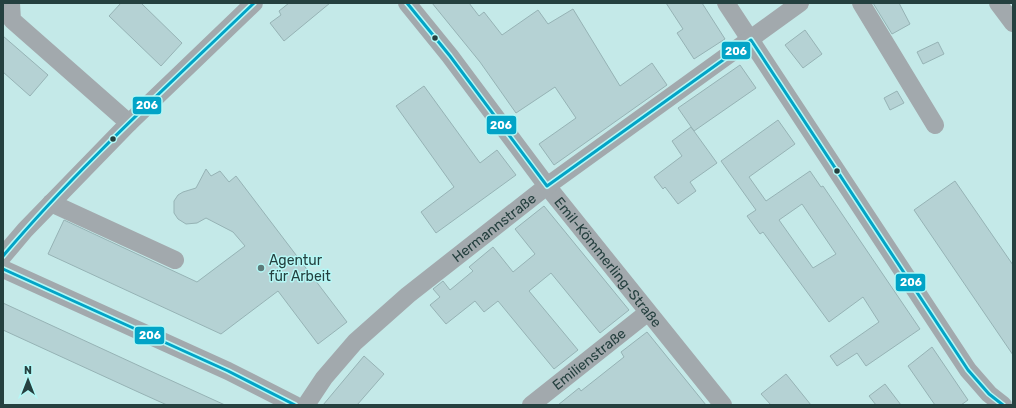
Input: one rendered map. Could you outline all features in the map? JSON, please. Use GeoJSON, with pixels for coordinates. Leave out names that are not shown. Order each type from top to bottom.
{"type":"FeatureCollection","features":[{"type":"Feature","properties":{"kind":"street"},"geometry":{"type":"LineString","coordinates":[[11,3],[12,20],[129,123]]}},
{"type":"Feature","properties":{"kind":"street"},"geometry":{"type":"LineString","coordinates":[[3,256],[25,230],[129,123],[254,3]]}},
{"type":"Feature","properties":{"kind":"street","name":"Emil-Kömmerling-Straße"},"geometry":{"type":"LineString","coordinates":[[407,3],[450,56],[547,186],[647,313],[723,405]]}},
{"type":"Feature","properties":{"kind":"street"},"geometry":{"type":"LineString","coordinates":[[726,3],[968,370],[989,394],[1003,405]]}},
{"type":"Feature","properties":{"kind":"street","name":"Hermannstraße"},"geometry":{"type":"LineString","coordinates":[[306,405],[329,372],[355,342],[408,295],[547,186],[800,3]]}},
{"type":"Feature","properties":{"kind":"street"},"geometry":{"type":"LineString","coordinates":[[861,3],[935,125]]}},
{"type":"Feature","properties":{"kind":"street"},"geometry":{"type":"LineString","coordinates":[[998,3],[1013,23]]}},
{"type":"Feature","properties":{"kind":"street"},"geometry":{"type":"LineString","coordinates":[[51,203],[175,260]]}},
{"type":"Feature","properties":{"kind":"street"},"geometry":{"type":"LineString","coordinates":[[3,269],[228,371],[295,405]]}},
{"type":"Feature","properties":{"kind":"street","name":"Emilienstraße"},"geometry":{"type":"LineString","coordinates":[[531,405],[647,313]]}},
{"type":"Feature","properties":{"kind":"building"},"geometry":{"type":"Polygon","coordinates":[[[121,3],[141,3],[182,43],[161,66],[109,16],[121,3]]]}},
{"type":"Feature","properties":{"kind":"building"},"geometry":{"type":"Polygon","coordinates":[[[289,3],[330,3],[284,41],[270,23],[281,15],[279,11],[289,3]]]}},
{"type":"Feature","properties":{"kind":"building"},"geometry":{"type":"Polygon","coordinates":[[[432,3],[469,3],[479,16],[484,12],[502,35],[538,10],[548,24],[573,9],[620,86],[652,63],[667,85],[554,165],[539,144],[576,118],[555,87],[516,113],[480,62],[432,3]]]}},
{"type":"Feature","properties":{"kind":"building"},"geometry":{"type":"Polygon","coordinates":[[[666,3],[702,3],[725,39],[694,59],[677,33],[683,29],[666,3]]]}},
{"type":"Feature","properties":{"kind":"building"},"geometry":{"type":"Polygon","coordinates":[[[873,3],[899,3],[910,24],[892,34],[873,3]]]}},
{"type":"Feature","properties":{"kind":"building"},"geometry":{"type":"Polygon","coordinates":[[[805,30],[822,54],[803,68],[785,45],[805,30]]]}},
{"type":"Feature","properties":{"kind":"building"},"geometry":{"type":"Polygon","coordinates":[[[3,36],[48,75],[30,96],[3,72],[3,36]]]}},
{"type":"Feature","properties":{"kind":"building"},"geometry":{"type":"Polygon","coordinates":[[[938,42],[944,54],[923,64],[917,52],[938,42]]]}},
{"type":"Feature","properties":{"kind":"building"},"geometry":{"type":"Polygon","coordinates":[[[740,65],[756,88],[694,131],[678,108],[740,65]]]}},
{"type":"Feature","properties":{"kind":"building"},"geometry":{"type":"Polygon","coordinates":[[[424,86],[480,163],[497,150],[516,175],[436,233],[421,212],[454,187],[396,106],[424,86]]]}},
{"type":"Feature","properties":{"kind":"building"},"geometry":{"type":"Polygon","coordinates":[[[897,91],[904,103],[890,110],[884,98],[897,91]]]}},
{"type":"Feature","properties":{"kind":"building"},"geometry":{"type":"Polygon","coordinates":[[[778,120],[795,144],[749,177],[766,201],[810,171],[821,187],[823,186],[920,329],[866,366],[857,353],[837,366],[830,356],[879,322],[863,297],[829,322],[763,232],[760,234],[747,216],[756,210],[721,161],[778,120]],[[802,204],[779,220],[813,268],[836,254],[802,204]]]}},
{"type":"Feature","properties":{"kind":"building"},"geometry":{"type":"Polygon","coordinates":[[[691,127],[717,163],[690,182],[696,191],[678,204],[665,187],[663,189],[654,177],[682,156],[672,141],[691,127]]]}},
{"type":"Feature","properties":{"kind":"building","name":"Agentur für Arbeit"},"geometry":{"type":"Polygon","coordinates":[[[206,169],[211,176],[220,171],[229,182],[236,176],[347,322],[318,344],[278,291],[221,334],[48,254],[64,220],[197,282],[245,246],[233,232],[206,218],[197,223],[186,224],[178,219],[174,213],[174,201],[178,195],[196,188],[206,169]]]}},
{"type":"Feature","properties":{"kind":"building"},"geometry":{"type":"Polygon","coordinates":[[[955,181],[1013,265],[1013,355],[914,210],[955,181]]]}},
{"type":"Feature","properties":{"kind":"building"},"geometry":{"type":"Polygon","coordinates":[[[544,206],[629,310],[600,333],[551,273],[529,291],[578,350],[554,369],[498,301],[484,312],[475,301],[446,324],[430,305],[440,297],[433,289],[443,281],[450,290],[473,271],[469,267],[493,247],[513,272],[535,254],[515,229],[544,206]]]}},
{"type":"Feature","properties":{"kind":"building"},"geometry":{"type":"Polygon","coordinates":[[[3,303],[225,405],[167,405],[3,330],[3,303]]]}},
{"type":"Feature","properties":{"kind":"building"},"geometry":{"type":"Polygon","coordinates":[[[647,332],[706,405],[558,405],[579,388],[581,391],[624,357],[621,352],[647,332]]]}},
{"type":"Feature","properties":{"kind":"building"},"geometry":{"type":"Polygon","coordinates":[[[932,347],[968,400],[961,405],[935,405],[908,366],[932,347]]]}},
{"type":"Feature","properties":{"kind":"building"},"geometry":{"type":"Polygon","coordinates":[[[364,356],[384,374],[357,405],[323,405],[364,356]]]}},
{"type":"Feature","properties":{"kind":"building"},"geometry":{"type":"Polygon","coordinates":[[[786,374],[811,405],[771,405],[761,394],[786,374]]]}},
{"type":"Feature","properties":{"kind":"building"},"geometry":{"type":"Polygon","coordinates":[[[885,384],[901,405],[876,405],[869,396],[885,384]]]}},
{"type":"Feature","properties":{"kind":"transit line","name":"206"},"geometry":{"type":"LineString","coordinates":[[3,256],[32,222],[94,158],[254,3]]}},
{"type":"Feature","properties":{"kind":"transit line","name":"206"},"geometry":{"type":"LineString","coordinates":[[407,3],[450,56],[547,186],[751,40],[968,370],[989,394],[1003,405]]}},
{"type":"Feature","properties":{"kind":"transit line","name":"206"},"geometry":{"type":"LineString","coordinates":[[3,269],[228,371],[295,405]]}},
{"type":"Feature","properties":{"kind":"place","name":"Agentur für Arbeit"},"geometry":{"type":"Point","coordinates":[261,268]}}]}
